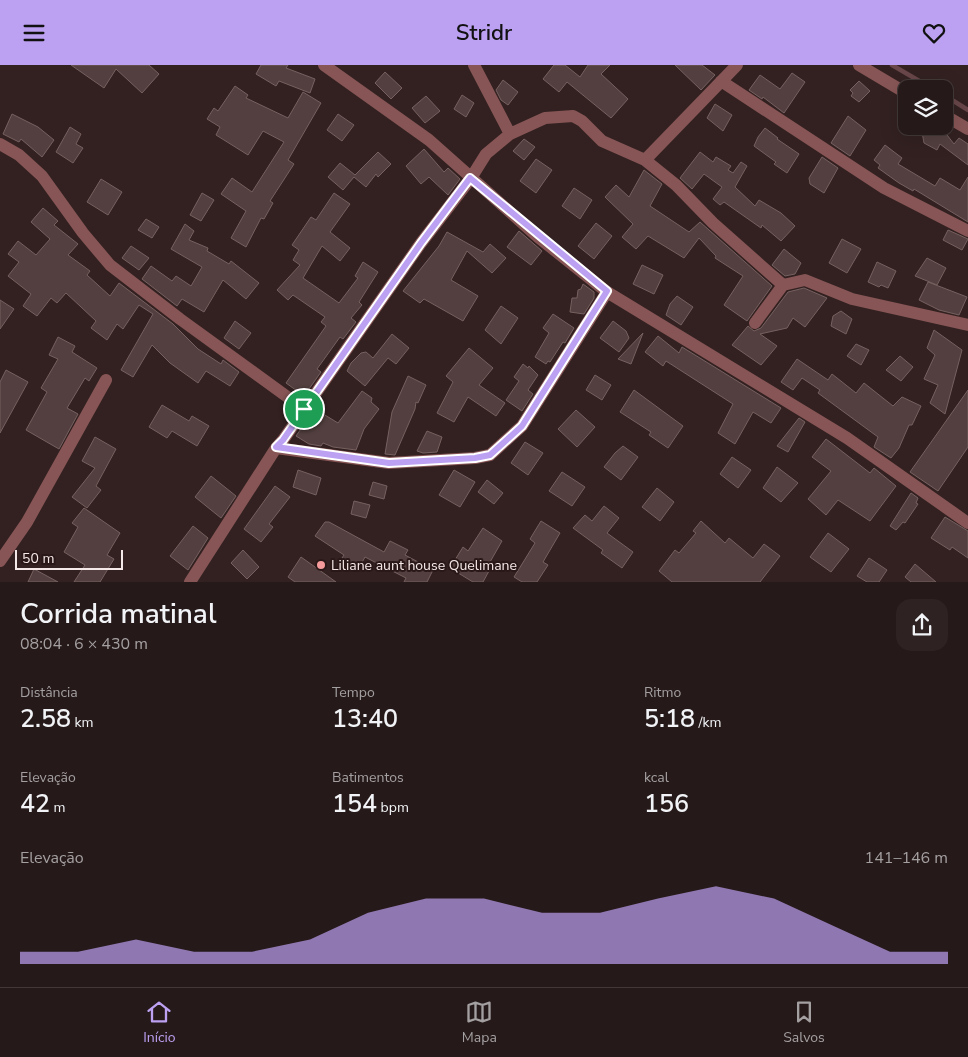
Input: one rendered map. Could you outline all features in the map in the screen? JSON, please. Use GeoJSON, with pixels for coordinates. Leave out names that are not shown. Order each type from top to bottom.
{"type":"FeatureCollection","features":[{"type":"Feature","properties":{"kind":"street"},"geometry":{"type":"LineString","coordinates":[[324,65],[429,140],[470,178],[607,291],[847,438],[968,523]]}},
{"type":"Feature","properties":{"kind":"street"},"geometry":{"type":"LineString","coordinates":[[474,65],[510,135]]}},
{"type":"Feature","properties":{"kind":"street"},"geometry":{"type":"LineString","coordinates":[[645,160],[737,65]]}},
{"type":"Feature","properties":{"kind":"street"},"geometry":{"type":"LineString","coordinates":[[859,65],[898,88]]}},
{"type":"Feature","properties":{"kind":"street"},"geometry":{"type":"LineString","coordinates":[[721,81],[884,188],[968,231]]}},
{"type":"Feature","properties":{"kind":"street"},"geometry":{"type":"LineString","coordinates":[[190,582],[276,447],[283,440],[421,243],[486,154],[510,135],[545,118],[573,116],[582,121],[602,141],[645,160],[676,185],[713,223],[784,285]]}},
{"type":"Feature","properties":{"kind":"street"},"geometry":{"type":"LineString","coordinates":[[953,120],[968,129]]}},
{"type":"Feature","properties":{"kind":"street"},"geometry":{"type":"LineString","coordinates":[[0,144],[19,155],[42,176],[83,233],[121,275],[304,409]]}},
{"type":"Feature","properties":{"kind":"street"},"geometry":{"type":"LineString","coordinates":[[754,323],[784,285],[805,280],[852,299],[968,325]]}},
{"type":"Feature","properties":{"kind":"street"},"geometry":{"type":"LineString","coordinates":[[276,447],[389,463],[475,458],[490,455],[522,426],[607,291]]}},
{"type":"Feature","properties":{"kind":"street"},"geometry":{"type":"LineString","coordinates":[[0,561],[28,522],[106,380]]}},
{"type":"Feature","properties":{"kind":"building"},"geometry":{"type":"Polygon","coordinates":[[[71,65],[149,65],[159,74],[142,93],[116,69],[104,88],[71,65]]]}},
{"type":"Feature","properties":{"kind":"building"},"geometry":{"type":"Polygon","coordinates":[[[261,65],[288,65],[286,68],[315,79],[310,93],[279,81],[276,86],[256,74],[261,65]]]}},
{"type":"Feature","properties":{"kind":"building"},"geometry":{"type":"Polygon","coordinates":[[[554,65],[565,65],[580,77],[588,65],[610,65],[601,74],[628,99],[611,118],[567,82],[559,92],[543,79],[554,65]]]}},
{"type":"Feature","properties":{"kind":"building"},"geometry":{"type":"Polygon","coordinates":[[[675,65],[702,65],[715,75],[701,90],[675,65]]]}},
{"type":"Feature","properties":{"kind":"building"},"geometry":{"type":"Polygon","coordinates":[[[385,72],[402,88],[391,99],[375,83],[385,72]]]}},
{"type":"Feature","properties":{"kind":"building"},"geometry":{"type":"Polygon","coordinates":[[[792,73],[805,82],[784,113],[763,97],[762,99],[749,90],[760,75],[780,89],[792,73]]]}},
{"type":"Feature","properties":{"kind":"building"},"geometry":{"type":"Polygon","coordinates":[[[503,80],[518,92],[508,105],[501,100],[496,90],[503,80]]]}},
{"type":"Feature","properties":{"kind":"building"},"geometry":{"type":"Polygon","coordinates":[[[859,81],[870,91],[859,102],[851,96],[853,93],[850,90],[859,81]]]}},
{"type":"Feature","properties":{"kind":"building"},"geometry":{"type":"Polygon","coordinates":[[[235,86],[248,95],[246,98],[288,118],[303,92],[321,103],[288,160],[294,164],[270,201],[273,203],[264,219],[261,218],[246,247],[231,238],[246,211],[221,194],[232,178],[252,192],[284,142],[263,131],[248,155],[216,135],[220,127],[207,119],[214,108],[218,111],[235,86]]]}},
{"type":"Feature","properties":{"kind":"building"},"geometry":{"type":"Polygon","coordinates":[[[462,95],[474,103],[466,117],[454,109],[462,95]]]}},
{"type":"Feature","properties":{"kind":"building"},"geometry":{"type":"Polygon","coordinates":[[[426,96],[440,111],[425,123],[412,108],[426,96]]]}},
{"type":"Feature","properties":{"kind":"building"},"geometry":{"type":"Polygon","coordinates":[[[715,104],[732,115],[723,131],[707,118],[715,104]]]}},
{"type":"Feature","properties":{"kind":"building"},"geometry":{"type":"Polygon","coordinates":[[[12,114],[38,127],[54,140],[42,157],[21,139],[19,142],[3,134],[12,114]]]}},
{"type":"Feature","properties":{"kind":"building"},"geometry":{"type":"Polygon","coordinates":[[[338,114],[354,125],[342,141],[327,130],[338,114]]]}},
{"type":"Feature","properties":{"kind":"building"},"geometry":{"type":"Polygon","coordinates":[[[848,116],[866,130],[850,156],[831,143],[848,116]]]}},
{"type":"Feature","properties":{"kind":"building"},"geometry":{"type":"Polygon","coordinates":[[[70,127],[81,134],[76,144],[83,148],[73,163],[56,152],[70,127]]]}},
{"type":"Feature","properties":{"kind":"building"},"geometry":{"type":"Polygon","coordinates":[[[765,128],[799,154],[787,173],[774,164],[776,162],[754,146],[765,128]]]}},
{"type":"Feature","properties":{"kind":"building"},"geometry":{"type":"Polygon","coordinates":[[[923,135],[947,135],[954,144],[959,138],[968,144],[968,165],[940,144],[937,150],[924,143],[923,135]]]}},
{"type":"Feature","properties":{"kind":"building"},"geometry":{"type":"Polygon","coordinates":[[[524,139],[535,147],[524,160],[513,151],[524,139]]]}},
{"type":"Feature","properties":{"kind":"building"},"geometry":{"type":"Polygon","coordinates":[[[885,145],[902,158],[898,164],[935,186],[940,178],[960,190],[968,177],[968,222],[914,189],[913,191],[899,183],[878,168],[880,165],[874,160],[885,145]]]}},
{"type":"Feature","properties":{"kind":"building"},"geometry":{"type":"Polygon","coordinates":[[[424,149],[444,172],[448,168],[460,179],[448,195],[429,177],[421,184],[406,166],[424,149]]]}},
{"type":"Feature","properties":{"kind":"building"},"geometry":{"type":"Polygon","coordinates":[[[378,152],[391,164],[378,177],[376,174],[366,187],[354,177],[343,190],[328,177],[340,163],[355,175],[378,152]]]}},
{"type":"Feature","properties":{"kind":"building"},"geometry":{"type":"Polygon","coordinates":[[[700,152],[713,162],[716,157],[731,166],[728,170],[733,173],[741,162],[747,166],[735,187],[755,206],[759,200],[781,213],[795,226],[781,241],[762,225],[761,228],[724,202],[720,205],[713,199],[722,187],[704,174],[692,189],[680,178],[700,152]]]}},
{"type":"Feature","properties":{"kind":"building"},"geometry":{"type":"Polygon","coordinates":[[[822,157],[838,168],[824,193],[810,184],[809,178],[822,157]]]}},
{"type":"Feature","properties":{"kind":"building"},"geometry":{"type":"Polygon","coordinates":[[[536,159],[552,170],[536,193],[520,181],[536,159]]]}},
{"type":"Feature","properties":{"kind":"building"},"geometry":{"type":"Polygon","coordinates":[[[644,170],[662,184],[650,206],[689,232],[700,222],[772,286],[747,321],[724,305],[743,276],[715,258],[716,256],[699,238],[684,258],[648,236],[636,249],[622,237],[633,224],[605,197],[616,185],[629,197],[644,170]]]}},
{"type":"Feature","properties":{"kind":"building"},"geometry":{"type":"Polygon","coordinates":[[[101,179],[122,192],[108,215],[87,202],[101,179]]]}},
{"type":"Feature","properties":{"kind":"building"},"geometry":{"type":"Polygon","coordinates":[[[574,188],[592,200],[580,219],[562,206],[574,188]]]}},
{"type":"Feature","properties":{"kind":"building"},"geometry":{"type":"Polygon","coordinates":[[[202,193],[214,200],[201,221],[190,215],[202,193]]]}},
{"type":"Feature","properties":{"kind":"building"},"geometry":{"type":"Polygon","coordinates":[[[334,193],[350,204],[330,232],[350,248],[340,261],[322,246],[303,278],[339,303],[358,278],[355,276],[363,262],[378,272],[359,302],[362,305],[351,318],[356,322],[343,339],[340,337],[317,369],[321,372],[304,396],[286,383],[326,326],[321,322],[325,317],[293,295],[288,300],[277,290],[300,265],[293,260],[299,250],[292,245],[311,217],[316,220],[334,193]]]}},
{"type":"Feature","properties":{"kind":"building"},"geometry":{"type":"Polygon","coordinates":[[[43,208],[58,221],[54,225],[78,244],[68,255],[90,271],[87,275],[110,296],[119,283],[173,324],[198,349],[221,364],[223,360],[239,372],[230,386],[206,371],[198,383],[170,363],[152,345],[133,377],[121,370],[153,314],[139,305],[123,329],[117,324],[107,340],[91,328],[96,321],[66,293],[57,303],[51,298],[37,316],[23,306],[31,294],[8,276],[19,262],[8,254],[18,241],[36,255],[50,239],[31,222],[43,208]]]}},
{"type":"Feature","properties":{"kind":"building"},"geometry":{"type":"Polygon","coordinates":[[[146,219],[159,227],[152,238],[138,230],[146,219]]]}},
{"type":"Feature","properties":{"kind":"building"},"geometry":{"type":"Polygon","coordinates":[[[596,223],[612,236],[594,259],[578,246],[596,223]]]}},
{"type":"Feature","properties":{"kind":"building"},"geometry":{"type":"Polygon","coordinates":[[[185,224],[194,231],[189,240],[208,248],[207,251],[229,264],[231,261],[259,283],[246,299],[223,280],[204,312],[182,299],[177,306],[142,279],[151,266],[172,281],[176,276],[191,286],[202,267],[171,249],[185,224]]]}},
{"type":"Feature","properties":{"kind":"building"},"geometry":{"type":"Polygon","coordinates":[[[948,230],[968,239],[962,250],[943,240],[948,230]]]}},
{"type":"Feature","properties":{"kind":"building"},"geometry":{"type":"Polygon","coordinates":[[[519,231],[542,251],[531,265],[507,247],[519,231]]]}},
{"type":"Feature","properties":{"kind":"building"},"geometry":{"type":"Polygon","coordinates":[[[447,232],[483,252],[490,244],[506,258],[492,273],[467,251],[451,280],[478,296],[463,321],[424,299],[420,303],[403,291],[439,246],[447,232]]]}},
{"type":"Feature","properties":{"kind":"building"},"geometry":{"type":"Polygon","coordinates":[[[842,239],[861,249],[847,273],[829,263],[842,239]]]}},
{"type":"Feature","properties":{"kind":"building"},"geometry":{"type":"Polygon","coordinates":[[[131,246],[149,258],[139,270],[122,258],[131,246]]]}},
{"type":"Feature","properties":{"kind":"building"},"geometry":{"type":"Polygon","coordinates":[[[784,249],[801,263],[795,274],[785,276],[772,265],[784,249]]]}},
{"type":"Feature","properties":{"kind":"building"},"geometry":{"type":"Polygon","coordinates":[[[927,258],[946,268],[937,285],[915,276],[927,258]]]}},
{"type":"Feature","properties":{"kind":"building"},"geometry":{"type":"Polygon","coordinates":[[[877,262],[896,271],[888,288],[881,285],[879,287],[868,282],[877,262]]]}},
{"type":"Feature","properties":{"kind":"building"},"geometry":{"type":"Polygon","coordinates":[[[642,265],[663,275],[654,294],[633,284],[642,265]]]}},
{"type":"Feature","properties":{"kind":"building"},"geometry":{"type":"Polygon","coordinates":[[[928,282],[967,297],[959,315],[939,310],[919,300],[928,282]]]}},
{"type":"Feature","properties":{"kind":"building"},"geometry":{"type":"Polygon","coordinates":[[[583,284],[594,292],[594,298],[584,314],[570,312],[572,298],[577,298],[578,290],[581,289],[583,284]]]}},
{"type":"Feature","properties":{"kind":"building"},"geometry":{"type":"Polygon","coordinates":[[[804,288],[827,298],[805,327],[793,318],[787,328],[760,334],[777,346],[761,365],[732,345],[748,326],[754,331],[761,328],[788,292],[804,288]]]}},
{"type":"Feature","properties":{"kind":"building"},"geometry":{"type":"Polygon","coordinates":[[[677,296],[693,307],[681,325],[666,315],[670,304],[677,296]]]}},
{"type":"Feature","properties":{"kind":"building"},"geometry":{"type":"Polygon","coordinates":[[[0,300],[14,309],[0,329],[0,300]]]}},
{"type":"Feature","properties":{"kind":"building"},"geometry":{"type":"Polygon","coordinates":[[[501,306],[518,318],[501,344],[485,330],[501,306]]]}},
{"type":"Feature","properties":{"kind":"building"},"geometry":{"type":"Polygon","coordinates":[[[841,311],[852,319],[846,334],[831,326],[833,316],[841,311]]]}},
{"type":"Feature","properties":{"kind":"building"},"geometry":{"type":"Polygon","coordinates":[[[553,314],[574,328],[565,343],[563,342],[550,362],[548,361],[546,364],[535,357],[549,333],[543,328],[553,314]]]}},
{"type":"Feature","properties":{"kind":"building"},"geometry":{"type":"Polygon","coordinates":[[[235,321],[251,333],[239,349],[224,338],[235,321]]]}},
{"type":"Feature","properties":{"kind":"building"},"geometry":{"type":"Polygon","coordinates":[[[613,321],[626,331],[629,338],[619,352],[600,338],[613,321]]]}},
{"type":"Feature","properties":{"kind":"building"},"geometry":{"type":"Polygon","coordinates":[[[934,330],[962,350],[945,414],[930,403],[938,385],[924,379],[935,355],[927,348],[934,330]]]}},
{"type":"Feature","properties":{"kind":"building"},"geometry":{"type":"Polygon","coordinates":[[[643,333],[631,364],[618,359],[643,333]]]}},
{"type":"Feature","properties":{"kind":"building"},"geometry":{"type":"Polygon","coordinates":[[[392,334],[409,348],[396,364],[388,358],[365,386],[347,371],[351,363],[361,353],[366,352],[373,358],[392,334]]]}},
{"type":"Feature","properties":{"kind":"building"},"geometry":{"type":"Polygon","coordinates":[[[658,336],[679,353],[682,347],[781,408],[771,423],[753,412],[735,444],[718,433],[733,404],[666,361],[663,366],[645,352],[658,336]]]}},
{"type":"Feature","properties":{"kind":"building"},"geometry":{"type":"Polygon","coordinates":[[[58,337],[75,346],[72,352],[97,368],[89,381],[85,378],[67,408],[78,414],[59,449],[26,430],[47,392],[41,388],[58,359],[49,355],[58,337]]]}},
{"type":"Feature","properties":{"kind":"building"},"geometry":{"type":"Polygon","coordinates":[[[856,344],[869,350],[861,365],[847,356],[856,344]]]}},
{"type":"Feature","properties":{"kind":"building"},"geometry":{"type":"Polygon","coordinates":[[[469,348],[493,368],[479,385],[505,403],[496,416],[468,397],[454,422],[437,413],[453,382],[446,376],[469,348]]]}},
{"type":"Feature","properties":{"kind":"building"},"geometry":{"type":"Polygon","coordinates":[[[900,356],[913,367],[901,381],[886,370],[900,356]]]}},
{"type":"Feature","properties":{"kind":"building"},"geometry":{"type":"Polygon","coordinates":[[[797,359],[828,380],[832,374],[856,393],[864,383],[893,406],[902,397],[921,406],[912,425],[909,425],[899,448],[891,458],[874,447],[878,437],[818,393],[820,390],[802,378],[793,390],[781,382],[797,359]]]}},
{"type":"Feature","properties":{"kind":"building"},"geometry":{"type":"Polygon","coordinates":[[[523,364],[528,368],[529,366],[538,375],[528,390],[533,394],[522,411],[506,400],[519,381],[514,377],[523,364]]]}},
{"type":"Feature","properties":{"kind":"building"},"geometry":{"type":"Polygon","coordinates":[[[6,370],[28,382],[0,433],[0,382],[6,370]]]}},
{"type":"Feature","properties":{"kind":"building"},"geometry":{"type":"Polygon","coordinates":[[[595,375],[611,385],[602,400],[586,390],[595,375]]]}},
{"type":"Feature","properties":{"kind":"building"},"geometry":{"type":"Polygon","coordinates":[[[408,376],[426,385],[418,403],[416,402],[415,409],[395,455],[385,454],[392,412],[408,376]]]}},
{"type":"Feature","properties":{"kind":"building"},"geometry":{"type":"Polygon","coordinates":[[[634,390],[683,426],[668,448],[649,435],[651,432],[620,412],[634,390]]]}},
{"type":"Feature","properties":{"kind":"building"},"geometry":{"type":"Polygon","coordinates":[[[968,390],[968,447],[938,491],[910,472],[968,390]]]}},
{"type":"Feature","properties":{"kind":"building"},"geometry":{"type":"Polygon","coordinates":[[[362,391],[372,398],[371,402],[379,409],[364,429],[356,450],[333,447],[323,443],[321,446],[309,444],[296,436],[315,409],[338,423],[362,391]]]}},
{"type":"Feature","properties":{"kind":"building"},"geometry":{"type":"Polygon","coordinates":[[[162,405],[189,421],[192,416],[209,426],[197,446],[172,431],[167,438],[149,427],[162,405]]]}},
{"type":"Feature","properties":{"kind":"building"},"geometry":{"type":"Polygon","coordinates":[[[576,410],[595,427],[577,447],[558,429],[576,410]]]}},
{"type":"Feature","properties":{"kind":"building"},"geometry":{"type":"Polygon","coordinates":[[[799,418],[805,422],[788,452],[777,446],[799,418]]]}},
{"type":"Feature","properties":{"kind":"building"},"geometry":{"type":"Polygon","coordinates":[[[427,431],[442,437],[437,452],[423,453],[417,451],[427,431]]]}},
{"type":"Feature","properties":{"kind":"building"},"geometry":{"type":"Polygon","coordinates":[[[95,437],[116,449],[96,486],[101,490],[87,508],[72,497],[95,468],[82,461],[95,437]]]}},
{"type":"Feature","properties":{"kind":"building"},"geometry":{"type":"Polygon","coordinates":[[[826,439],[870,473],[874,468],[896,486],[870,521],[838,500],[826,515],[808,499],[831,471],[812,457],[826,439]]]}},
{"type":"Feature","properties":{"kind":"building"},"geometry":{"type":"Polygon","coordinates":[[[525,442],[543,453],[528,475],[511,463],[525,442]]]}},
{"type":"Feature","properties":{"kind":"building"},"geometry":{"type":"Polygon","coordinates":[[[623,446],[638,457],[621,480],[604,467],[623,446]]]}},
{"type":"Feature","properties":{"kind":"building"},"geometry":{"type":"Polygon","coordinates":[[[732,457],[751,470],[738,488],[720,474],[732,457]]]}},
{"type":"Feature","properties":{"kind":"building"},"geometry":{"type":"Polygon","coordinates":[[[777,467],[798,483],[781,502],[763,488],[777,467]]]}},
{"type":"Feature","properties":{"kind":"building"},"geometry":{"type":"Polygon","coordinates":[[[298,470],[321,478],[316,495],[293,487],[298,470]]]}},
{"type":"Feature","properties":{"kind":"building"},"geometry":{"type":"Polygon","coordinates":[[[454,470],[475,482],[460,507],[439,495],[454,470]]]}},
{"type":"Feature","properties":{"kind":"building"},"geometry":{"type":"Polygon","coordinates":[[[562,472],[585,487],[572,506],[549,491],[562,472]]]}},
{"type":"Feature","properties":{"kind":"building"},"geometry":{"type":"Polygon","coordinates":[[[211,476],[236,496],[221,518],[195,497],[211,476]]]}},
{"type":"Feature","properties":{"kind":"building"},"geometry":{"type":"Polygon","coordinates":[[[487,480],[503,493],[494,504],[478,492],[487,480]]]}},
{"type":"Feature","properties":{"kind":"building"},"geometry":{"type":"Polygon","coordinates":[[[373,482],[387,486],[384,499],[369,495],[373,482]]]}},
{"type":"Feature","properties":{"kind":"building"},"geometry":{"type":"Polygon","coordinates":[[[275,486],[290,497],[269,524],[273,527],[261,542],[244,529],[275,486]]]}},
{"type":"Feature","properties":{"kind":"building"},"geometry":{"type":"Polygon","coordinates":[[[657,488],[674,502],[660,521],[642,507],[657,488]]]}},
{"type":"Feature","properties":{"kind":"building"},"geometry":{"type":"Polygon","coordinates":[[[911,493],[918,498],[916,503],[918,504],[905,523],[903,522],[896,530],[890,526],[911,493]]]}},
{"type":"Feature","properties":{"kind":"building"},"geometry":{"type":"Polygon","coordinates":[[[354,501],[370,505],[366,518],[351,514],[354,501]]]}},
{"type":"Feature","properties":{"kind":"building"},"geometry":{"type":"Polygon","coordinates":[[[604,506],[619,518],[607,533],[633,552],[622,568],[601,553],[603,550],[573,528],[585,515],[592,521],[604,506]]]}},
{"type":"Feature","properties":{"kind":"building"},"geometry":{"type":"Polygon","coordinates":[[[84,508],[120,533],[107,555],[114,559],[100,582],[74,582],[85,565],[64,552],[78,527],[72,523],[84,508]]]}},
{"type":"Feature","properties":{"kind":"building"},"geometry":{"type":"Polygon","coordinates":[[[945,517],[968,531],[968,558],[952,547],[950,550],[931,538],[945,517]]]}},
{"type":"Feature","properties":{"kind":"building"},"geometry":{"type":"Polygon","coordinates":[[[541,521],[560,533],[543,562],[548,565],[537,582],[522,582],[514,577],[535,543],[530,539],[541,521]]]}},
{"type":"Feature","properties":{"kind":"building"},"geometry":{"type":"Polygon","coordinates":[[[701,521],[725,543],[729,538],[753,558],[764,544],[780,556],[760,582],[672,582],[659,571],[675,550],[679,553],[696,533],[693,531],[701,521]]]}},
{"type":"Feature","properties":{"kind":"building"},"geometry":{"type":"Polygon","coordinates":[[[325,522],[329,522],[384,552],[390,541],[408,550],[405,555],[433,570],[427,582],[404,582],[406,578],[365,557],[359,568],[342,558],[344,555],[315,536],[325,522]]]}},
{"type":"Feature","properties":{"kind":"building"},"geometry":{"type":"Polygon","coordinates":[[[193,526],[208,538],[188,570],[170,556],[193,526]]]}},
{"type":"Feature","properties":{"kind":"building"},"geometry":{"type":"Polygon","coordinates":[[[483,528],[502,541],[486,569],[489,571],[483,582],[473,582],[450,568],[463,547],[468,551],[483,528]]]}},
{"type":"Feature","properties":{"kind":"building"},"geometry":{"type":"Polygon","coordinates":[[[828,533],[849,549],[831,572],[810,557],[828,533]]]}},
{"type":"Feature","properties":{"kind":"building"},"geometry":{"type":"Polygon","coordinates":[[[243,550],[259,567],[247,579],[231,563],[243,550]]]}},
{"type":"Feature","properties":{"kind":"building"},"geometry":{"type":"Polygon","coordinates":[[[301,557],[336,582],[295,582],[288,577],[301,557]]]}},
{"type":"Feature","properties":{"kind":"building"},"geometry":{"type":"Polygon","coordinates":[[[869,558],[887,570],[879,582],[867,582],[857,576],[869,558]]]}},
{"type":"Feature","properties":{"kind":"building"},"geometry":{"type":"Polygon","coordinates":[[[915,564],[936,582],[911,582],[905,577],[915,564]]]}},
{"type":"Feature","properties":{"kind":"building"},"geometry":{"type":"Polygon","coordinates":[[[34,569],[58,582],[28,582],[34,569]]]}},
{"type":"Feature","properties":{"kind":"waterway"},"geometry":{"type":"LineString","coordinates":[[892,65],[918,80]]}},
{"type":"Feature","properties":{"kind":"waterway"},"geometry":{"type":"LineString","coordinates":[[953,101],[968,110]]}},
{"type":"Feature","properties":{"kind":"place","name":"Liliane aunt house Quelimane"},"geometry":{"type":"Point","coordinates":[321,565]}},
{"type":"Feature","properties":{"kind":"route"},"geometry":{"type":"LineString","coordinates":[[470,178],[538,237],[607,291],[522,426],[502,447],[490,455],[475,458],[389,463],[276,447],[304,409],[421,243],[470,178]]}}]}
